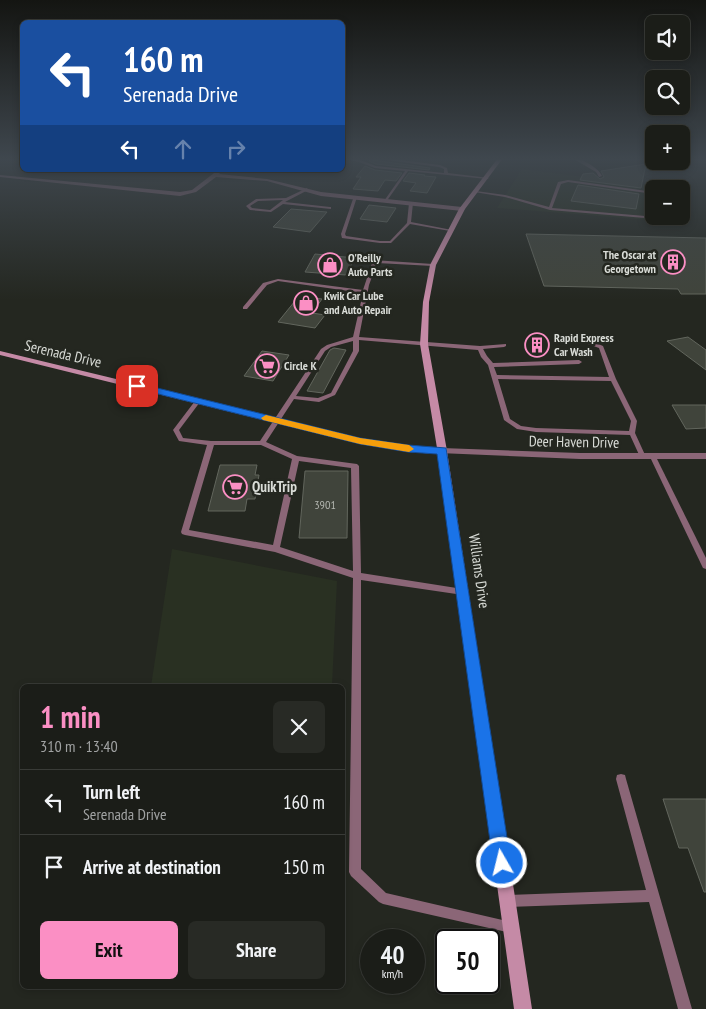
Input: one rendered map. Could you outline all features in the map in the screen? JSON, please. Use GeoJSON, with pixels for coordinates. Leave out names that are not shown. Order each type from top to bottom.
{"type":"FeatureCollection","features":[{"type":"Feature","properties":{"kind":"main road","name":"Williams Drive"},"geometry":{"type":"LineString","coordinates":[[465,205],[433,265],[426,302],[424,344],[442,451],[524,1009]]}},
{"type":"Feature","properties":{"kind":"main road","name":"Serenada Drive"},"geometry":{"type":"LineString","coordinates":[[0,352],[377,445],[442,451]]}},
{"type":"Feature","properties":{"kind":"street"},"geometry":{"type":"LineString","coordinates":[[432,205],[462,208]]}},
{"type":"Feature","properties":{"kind":"street","name":"Deer Haven Drive"},"geometry":{"type":"LineString","coordinates":[[442,451],[648,457],[706,456]]}},
{"type":"Feature","properties":{"kind":"lane"},"geometry":{"type":"LineString","coordinates":[[249,205],[248,206],[251,209],[271,211],[279,205]]}},
{"type":"Feature","properties":{"kind":"lane"},"geometry":{"type":"LineString","coordinates":[[302,205],[330,208]]}},
{"type":"Feature","properties":{"kind":"lane"},"geometry":{"type":"LineString","coordinates":[[352,205],[343,234],[344,237],[380,242],[391,242],[408,223],[411,205]]}},
{"type":"Feature","properties":{"kind":"lane"},"geometry":{"type":"LineString","coordinates":[[539,205],[550,208],[645,217]]}},
{"type":"Feature","properties":{"kind":"lane"},"geometry":{"type":"LineString","coordinates":[[408,223],[450,230]]}},
{"type":"Feature","properties":{"kind":"lane"},"geometry":{"type":"LineString","coordinates":[[293,397],[319,400],[333,394],[356,351],[356,338],[365,292],[375,261],[433,265]]}},
{"type":"Feature","properties":{"kind":"lane"},"geometry":{"type":"LineString","coordinates":[[245,308],[265,284],[278,280],[365,292]]}},
{"type":"Feature","properties":{"kind":"lane"},"geometry":{"type":"LineString","coordinates":[[262,443],[323,350],[329,346],[356,338],[480,348],[504,345]]}},
{"type":"Feature","properties":{"kind":"lane"},"geometry":{"type":"LineString","coordinates":[[572,341],[590,342],[601,348],[613,379],[634,421],[632,433],[648,457],[706,566]]}},
{"type":"Feature","properties":{"kind":"lane"},"geometry":{"type":"LineString","coordinates":[[480,348],[484,357],[491,365],[507,420],[519,428],[632,433]]}},
{"type":"Feature","properties":{"kind":"lane"},"geometry":{"type":"LineString","coordinates":[[491,365],[579,362]]}},
{"type":"Feature","properties":{"kind":"lane"},"geometry":{"type":"LineString","coordinates":[[494,377],[613,379]]}},
{"type":"Feature","properties":{"kind":"lane"},"geometry":{"type":"LineString","coordinates":[[197,402],[176,430],[181,440],[212,443],[262,443],[296,458],[355,466],[357,576],[355,872],[383,898],[512,927]]}},
{"type":"Feature","properties":{"kind":"lane"},"geometry":{"type":"LineString","coordinates":[[212,443],[185,532],[276,549],[357,576],[463,592]]}},
{"type":"Feature","properties":{"kind":"lane"},"geometry":{"type":"LineString","coordinates":[[276,549],[296,458]]}},
{"type":"Feature","properties":{"kind":"lane"},"geometry":{"type":"LineString","coordinates":[[621,779],[685,1009]]}},
{"type":"Feature","properties":{"kind":"lane"},"geometry":{"type":"LineString","coordinates":[[508,901],[654,896]]}},
{"type":"Feature","properties":{"kind":"shaded area"},"geometry":{"type":"Polygon","coordinates":[[[499,205],[645,205],[645,220],[497,208],[499,205]]]}},
{"type":"Feature","properties":{"kind":"shaded area"},"geometry":{"type":"Polygon","coordinates":[[[172,549],[337,581],[332,684],[151,684],[172,549]]]}},
{"type":"Feature","properties":{"kind":"building"},"geometry":{"type":"Polygon","coordinates":[[[369,205],[396,208],[387,222],[360,219],[369,205]]]}},
{"type":"Feature","properties":{"kind":"building"},"geometry":{"type":"Polygon","coordinates":[[[604,205],[637,205],[636,209],[604,205]]]}},
{"type":"Feature","properties":{"kind":"building"},"geometry":{"type":"Polygon","coordinates":[[[291,209],[327,212],[310,232],[273,227],[291,209]]]}},
{"type":"Feature","properties":{"kind":"building","name":"The Oscar at Georgetown"},"geometry":{"type":"Polygon","coordinates":[[[526,234],[706,238],[706,294],[681,294],[678,289],[544,286],[526,234]]]}},
{"type":"Feature","properties":{"kind":"building","name":"O'Reilly Auto Parts"},"geometry":{"type":"Polygon","coordinates":[[[315,254],[355,258],[346,275],[305,272],[315,254]]]}},
{"type":"Feature","properties":{"kind":"building","name":"Kwik Car Lube and Auto Repair"},"geometry":{"type":"Polygon","coordinates":[[[299,296],[322,299],[312,313],[325,315],[315,328],[278,322],[299,296]]]}},
{"type":"Feature","properties":{"kind":"building"},"geometry":{"type":"Polygon","coordinates":[[[688,337],[706,350],[706,370],[667,341],[688,337]]]}},
{"type":"Feature","properties":{"kind":"building","name":"Circle K"},"geometry":{"type":"Polygon","coordinates":[[[334,348],[346,350],[323,393],[307,391],[330,350],[334,348]]]}},
{"type":"Feature","properties":{"kind":"building","name":"Circle K"},"geometry":{"type":"Polygon","coordinates":[[[262,351],[289,355],[273,381],[244,376],[262,351]]]}},
{"type":"Feature","properties":{"kind":"building"},"geometry":{"type":"Polygon","coordinates":[[[672,405],[706,405],[706,428],[686,429],[672,405]]]}},
{"type":"Feature","properties":{"kind":"building","name":"QuikTrip"},"geometry":{"type":"Polygon","coordinates":[[[220,465],[257,465],[255,475],[259,475],[255,499],[247,499],[245,511],[208,511],[220,465]]]}},
{"type":"Feature","properties":{"kind":"building","name":"QuikTrip"},"geometry":{"type":"Polygon","coordinates":[[[305,471],[348,471],[347,538],[299,538],[305,471]]]}},
{"type":"Feature","properties":{"kind":"building"},"geometry":{"type":"Polygon","coordinates":[[[663,799],[706,799],[706,892],[704,892],[688,848],[679,848],[663,799]]]}},
{"type":"Feature","properties":{"kind":"slow traffic"},"geometry":{"type":"LineString","coordinates":[[266,418],[377,445],[409,449]]}},
{"type":"Feature","properties":{"kind":"place","name":"The Oscar at Georgetown"},"geometry":{"type":"Point","coordinates":[673,262]}},
{"type":"Feature","properties":{"kind":"place","name":"O'Reilly Auto Parts"},"geometry":{"type":"Point","coordinates":[330,265]}},
{"type":"Feature","properties":{"kind":"place","name":"Kwik Car Lube and Auto Repair"},"geometry":{"type":"Point","coordinates":[306,303]}},
{"type":"Feature","properties":{"kind":"place","name":"Rapid Express Car Wash"},"geometry":{"type":"Point","coordinates":[537,345]}},
{"type":"Feature","properties":{"kind":"place","name":"Circle K"},"geometry":{"type":"Point","coordinates":[267,366]}},
{"type":"Feature","properties":{"kind":"place","name":"QuikTrip"},"geometry":{"type":"Point","coordinates":[235,487]}},
{"type":"Feature","properties":{"kind":"route"},"geometry":{"type":"LineString","coordinates":[[137,386],[377,445],[442,451],[502,863]]}}]}
